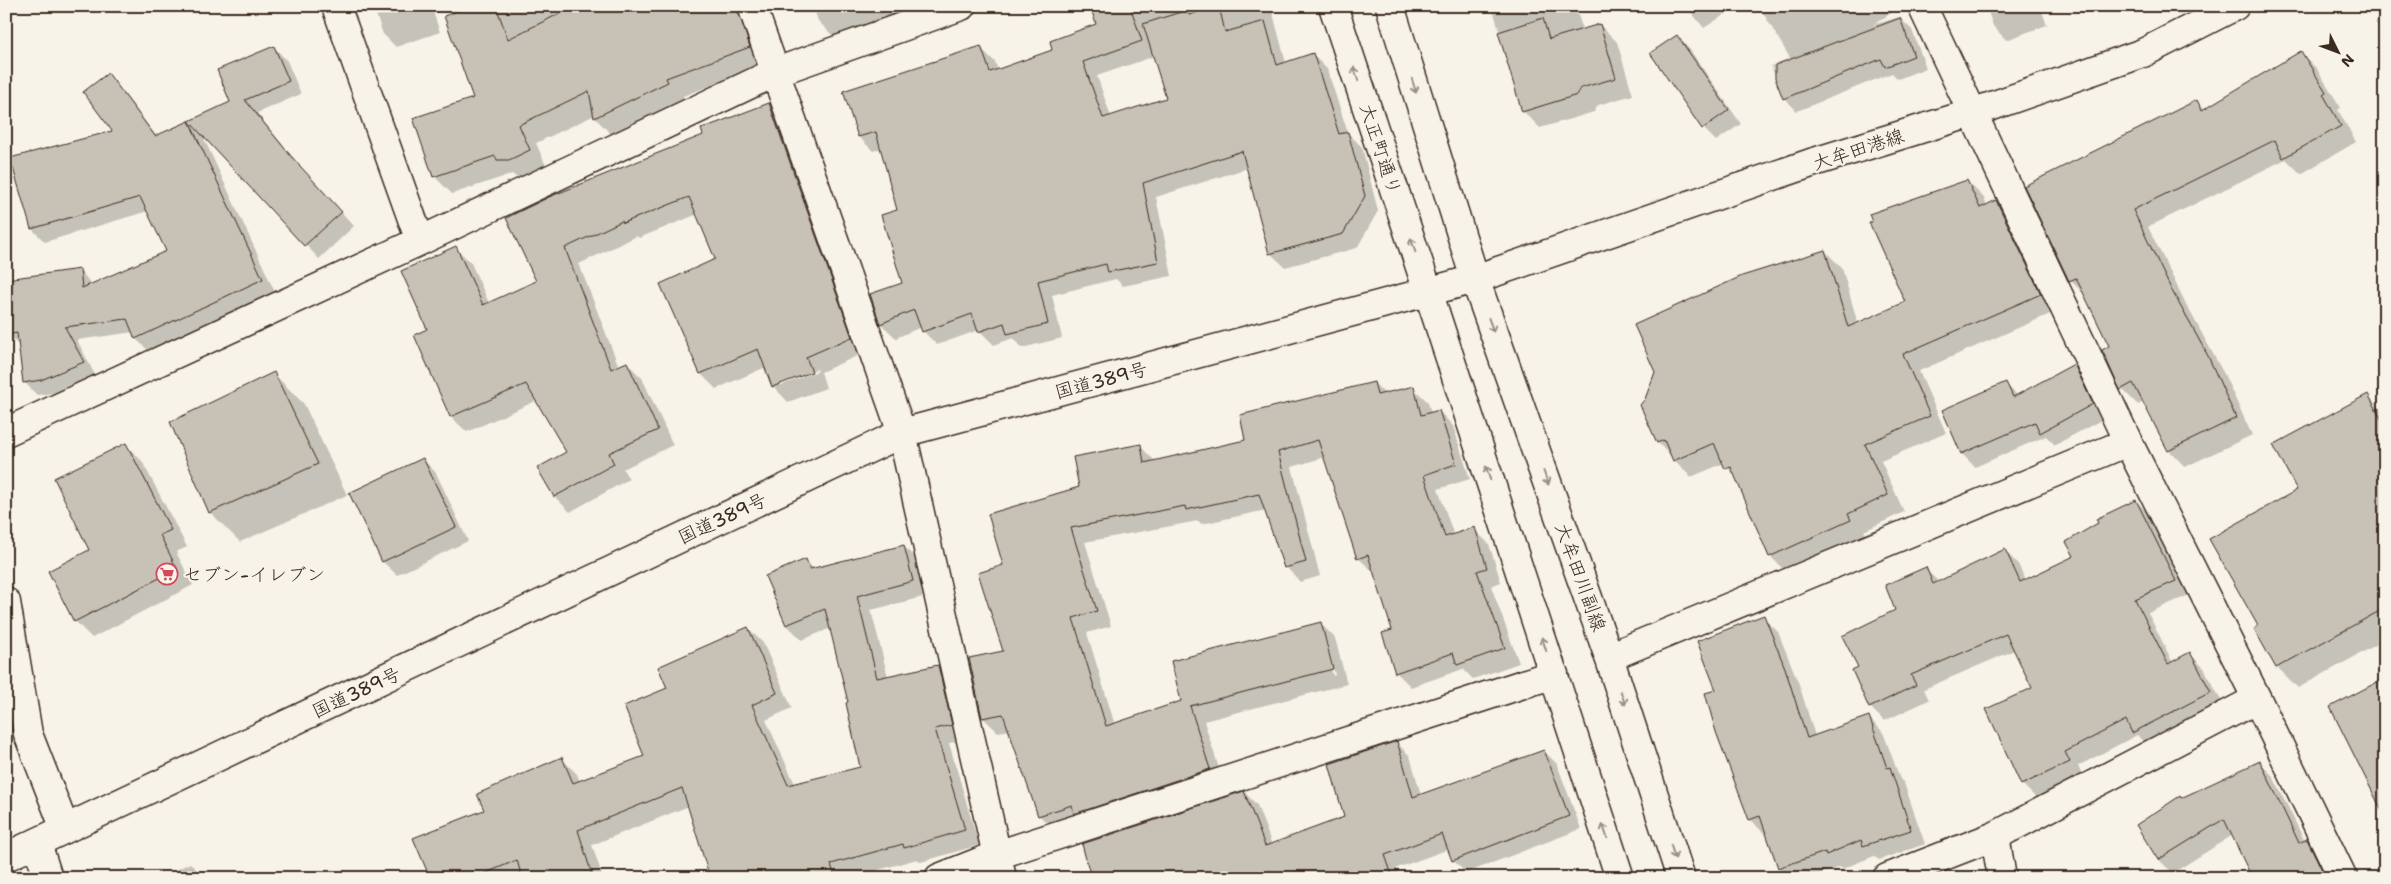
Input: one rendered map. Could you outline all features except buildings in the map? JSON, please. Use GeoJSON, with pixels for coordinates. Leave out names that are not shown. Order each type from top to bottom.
{"type":"FeatureCollection","features":[{"type":"Feature","properties":{"kind":"main road"},"geometry":{"type":"LineString","coordinates":[[336,6],[420,241]]}},
{"type":"Feature","properties":{"kind":"main road"},"geometry":{"type":"LineString","coordinates":[[752,6],[902,433],[999,866]]}},
{"type":"Feature","properties":{"kind":"main road"},"geometry":{"type":"LineString","coordinates":[[6,432],[420,241],[776,72],[961,6]]}},
{"type":"Feature","properties":{"kind":"main road","name":"大正町通り"},"geometry":{"type":"LineString","coordinates":[[1333,6],[1428,291]]}},
{"type":"Feature","properties":{"kind":"main road"},"geometry":{"type":"LineString","coordinates":[[1390,6],[1475,279]]}},
{"type":"Feature","properties":{"kind":"main road"},"geometry":{"type":"LineString","coordinates":[[1922,6],[2128,442],[2257,699],[2343,878]]}},
{"type":"Feature","properties":{"kind":"main road","name":"大牟田港線"},"geometry":{"type":"LineString","coordinates":[[1475,279],[1814,162],[1972,113],[2143,53],[2235,6]]}},
{"type":"Feature","properties":{"kind":"main road","name":"国道389号"},"geometry":{"type":"LineString","coordinates":[[6,857],[902,433],[1475,279]]}},
{"type":"Feature","properties":{"kind":"main road","name":"大牟田川副線"},"geometry":{"type":"LineString","coordinates":[[1475,279],[1609,657],[1681,878]]}},
{"type":"Feature","properties":{"kind":"main road"},"geometry":{"type":"LineString","coordinates":[[1428,291],[1620,878]]}},
{"type":"Feature","properties":{"kind":"main road"},"geometry":{"type":"LineString","coordinates":[[1609,657],[2128,442]]}},
{"type":"Feature","properties":{"kind":"main road"},"geometry":{"type":"LineString","coordinates":[[6,602],[28,734],[65,829]]}},
{"type":"Feature","properties":{"kind":"main road"},"geometry":{"type":"LineString","coordinates":[[939,878],[999,866],[1554,674]]}},
{"type":"Feature","properties":{"kind":"main road"},"geometry":{"type":"LineString","coordinates":[[1887,878],[1995,836],[2257,699]]}},
{"type":"Feature","properties":{"kind":"main road"},"geometry":{"type":"LineString","coordinates":[[1995,836],[2002,878]]}},
{"type":"Feature","properties":{"kind":"main road"},"geometry":{"type":"LineString","coordinates":[[37,843],[48,878]]}},
{"type":"Feature","properties":{"kind":"railway"},"geometry":{"type":"LineString","coordinates":[[6,874],[7,878]]}},
{"type":"Feature","properties":{"kind":"place","name":"セブン-イレブン"},"geometry":{"type":"Point","coordinates":[167,574]}}]}
